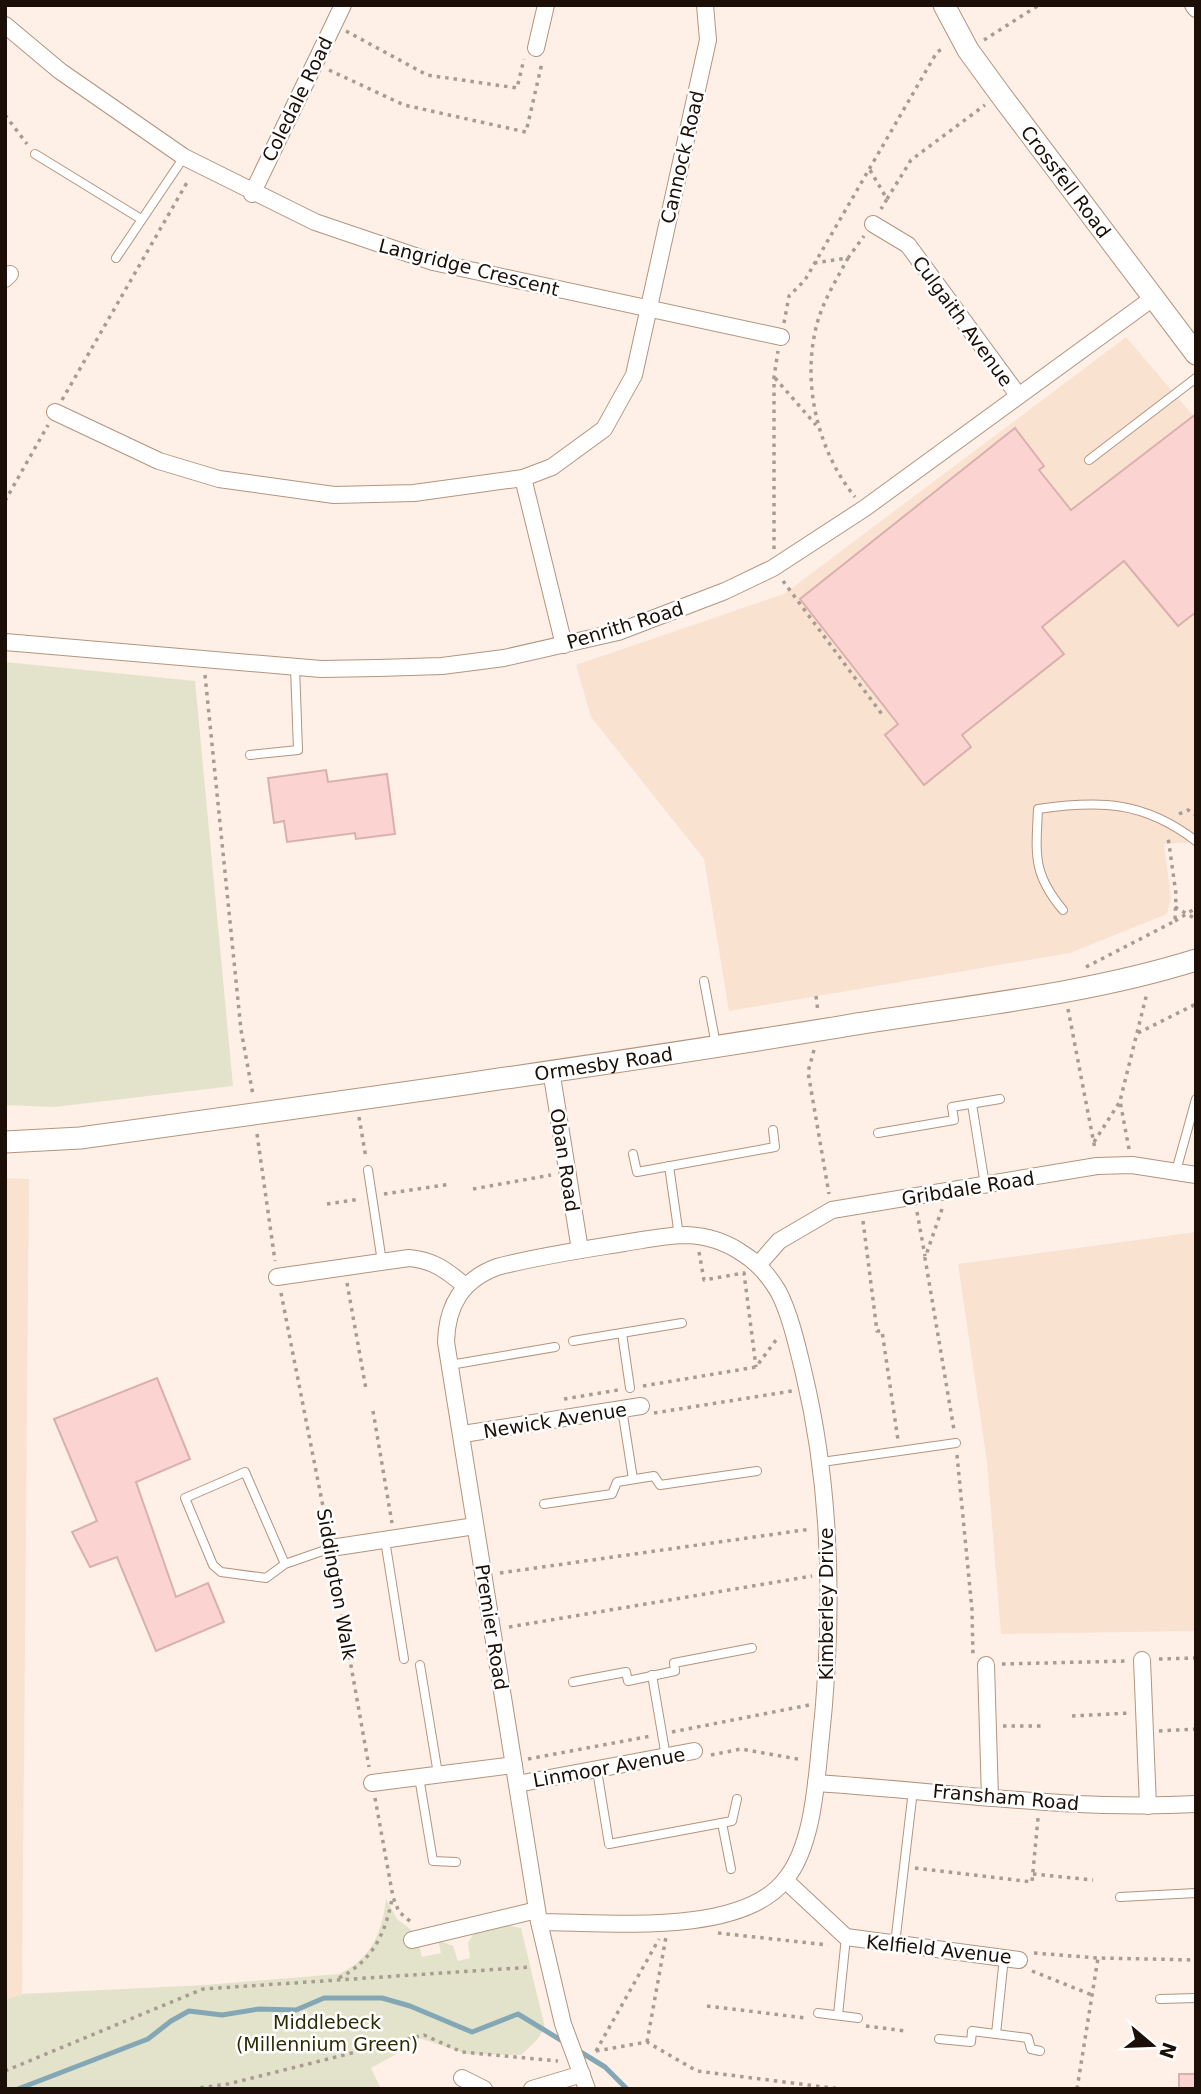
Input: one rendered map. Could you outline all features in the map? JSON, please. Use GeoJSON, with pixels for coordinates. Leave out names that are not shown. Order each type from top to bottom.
{"type":"FeatureCollection","features":[{"type":"Feature","properties":{"kind":"street","name":"Coledale Road"},"geometry":{"type":"LineString","coordinates":[[253,194],[343,5]]}},
{"type":"Feature","properties":{"kind":"street"},"geometry":{"type":"LineString","coordinates":[[536,48],[546,5]]}},
{"type":"Feature","properties":{"kind":"street","name":"Cannock Road"},"geometry":{"type":"LineString","coordinates":[[55,412],[159,461],[219,479],[334,495],[414,493],[523,478],[552,467],[604,429],[634,375],[708,40],[705,5]]}},
{"type":"Feature","properties":{"kind":"street","name":"Crossfell Road"},"geometry":{"type":"LineString","coordinates":[[944,5],[964,44],[1000,94],[1196,354]]}},
{"type":"Feature","properties":{"kind":"street","name":"Langridge Crescent"},"geometry":{"type":"LineString","coordinates":[[5,25],[60,71],[191,161],[253,194],[315,222],[421,258],[780,337]]}},
{"type":"Feature","properties":{"kind":"street","name":"Culgaith Avenue"},"geometry":{"type":"LineString","coordinates":[[873,224],[908,246],[1018,395]]}},
{"type":"Feature","properties":{"kind":"street","name":"Penrith Road"},"geometry":{"type":"LineString","coordinates":[[5,642],[295,667],[442,666],[504,658],[618,632],[677,611],[773,568],[864,508],[1153,298]]}},
{"type":"Feature","properties":{"kind":"street"},"geometry":{"type":"LineString","coordinates":[[523,478],[564,645]]}},
{"type":"Feature","properties":{"kind":"street","name":"Ormesby Road"},"geometry":{"type":"LineString","coordinates":[[5,1142],[80,1138],[717,1048],[1064,990],[1196,960]]}},
{"type":"Feature","properties":{"kind":"street","name":"Oban Road"},"geometry":{"type":"LineString","coordinates":[[551,1070],[580,1250]]}},
{"type":"Feature","properties":{"kind":"street","name":"Gribdale Road"},"geometry":{"type":"LineString","coordinates":[[758,1265],[779,1241],[832,1210],[1097,1166],[1132,1165],[1196,1175]]}},
{"type":"Feature","properties":{"kind":"street","name":"Kimberley Drive"},"geometry":{"type":"LineString","coordinates":[[580,1250],[688,1236],[734,1248],[758,1265],[784,1303],[808,1389],[822,1462],[830,1631],[819,1763],[810,1820],[785,1880]]}},
{"type":"Feature","properties":{"kind":"street"},"geometry":{"type":"LineString","coordinates":[[277,1277],[409,1258],[426,1259],[440,1266],[464,1285],[481,1273],[497,1267],[580,1250]]}},
{"type":"Feature","properties":{"kind":"street","name":"Premier Road"},"geometry":{"type":"LineString","coordinates":[[464,1285],[453,1304],[447,1323],[450,1365],[538,1916],[563,2024],[582,2075]]}},
{"type":"Feature","properties":{"kind":"street","name":"Newick Avenue"},"geometry":{"type":"LineString","coordinates":[[463,1434],[641,1406]]}},
{"type":"Feature","properties":{"kind":"street"},"geometry":{"type":"LineString","coordinates":[[331,1548],[475,1526]]}},
{"type":"Feature","properties":{"kind":"street"},"geometry":{"type":"LineString","coordinates":[[1142,1660],[1148,1807]]}},
{"type":"Feature","properties":{"kind":"street"},"geometry":{"type":"LineString","coordinates":[[986,1665],[990,1798]]}},
{"type":"Feature","properties":{"kind":"street","name":"Linmoor Avenue"},"geometry":{"type":"LineString","coordinates":[[517,1784],[694,1751]]}},
{"type":"Feature","properties":{"kind":"street"},"geometry":{"type":"LineString","coordinates":[[372,1783],[514,1765]]}},
{"type":"Feature","properties":{"kind":"street","name":"Fransham Road"},"geometry":{"type":"LineString","coordinates":[[816,1783],[913,1789],[1040,1802],[1148,1807],[1196,1804]]}},
{"type":"Feature","properties":{"kind":"street"},"geometry":{"type":"LineString","coordinates":[[412,1940],[538,1916],[668,1922],[706,1919],[740,1910],[785,1880]]}},
{"type":"Feature","properties":{"kind":"street","name":"Kelfield Avenue"},"geometry":{"type":"LineString","coordinates":[[785,1880],[846,1942],[895,1944],[1012,1958]]}},
{"type":"Feature","properties":{"kind":"street"},"geometry":{"type":"LineString","coordinates":[[532,2089],[582,2075]]}},
{"type":"Feature","properties":{"kind":"street"},"geometry":{"type":"LineString","coordinates":[[462,2078],[482,2088]]}},
{"type":"Feature","properties":{"kind":"lane"},"geometry":{"type":"LineString","coordinates":[[35,154],[141,219]]}},
{"type":"Feature","properties":{"kind":"lane"},"geometry":{"type":"LineString","coordinates":[[116,258],[141,219],[191,161]]}},
{"type":"Feature","properties":{"kind":"lane"},"geometry":{"type":"LineString","coordinates":[[1089,460],[1196,378]]}},
{"type":"Feature","properties":{"kind":"lane"},"geometry":{"type":"LineString","coordinates":[[250,755],[298,750],[295,667]]}},
{"type":"Feature","properties":{"kind":"lane"},"geometry":{"type":"LineString","coordinates":[[1063,909],[1042,881],[1037,867],[1038,809],[1087,802],[1139,810],[1165,820],[1196,841]]}},
{"type":"Feature","properties":{"kind":"lane"},"geometry":{"type":"LineString","coordinates":[[704,981],[717,1048]]}},
{"type":"Feature","properties":{"kind":"lane"},"geometry":{"type":"LineString","coordinates":[[877,1133],[954,1120],[952,1107],[1000,1099]]}},
{"type":"Feature","properties":{"kind":"lane"},"geometry":{"type":"LineString","coordinates":[[1176,1171],[1196,1099]]}},
{"type":"Feature","properties":{"kind":"lane"},"geometry":{"type":"LineString","coordinates":[[972,1104],[985,1185]]}},
{"type":"Feature","properties":{"kind":"lane"},"geometry":{"type":"LineString","coordinates":[[634,1154],[637,1172],[775,1147],[773,1130]]}},
{"type":"Feature","properties":{"kind":"lane"},"geometry":{"type":"LineString","coordinates":[[669,1166],[688,1236]]}},
{"type":"Feature","properties":{"kind":"lane"},"geometry":{"type":"LineString","coordinates":[[368,1170],[382,1262]]}},
{"type":"Feature","properties":{"kind":"lane"},"geometry":{"type":"LineString","coordinates":[[573,1341],[682,1324]]}},
{"type":"Feature","properties":{"kind":"lane"},"geometry":{"type":"LineString","coordinates":[[622,1333],[630,1388]]}},
{"type":"Feature","properties":{"kind":"lane"},"geometry":{"type":"LineString","coordinates":[[450,1365],[555,1347]]}},
{"type":"Feature","properties":{"kind":"lane"},"geometry":{"type":"LineString","coordinates":[[621,1409],[633,1479]]}},
{"type":"Feature","properties":{"kind":"lane"},"geometry":{"type":"LineString","coordinates":[[822,1462],[956,1443]]}},
{"type":"Feature","properties":{"kind":"lane"},"geometry":{"type":"LineString","coordinates":[[544,1504],[612,1494],[617,1482],[633,1479],[654,1476],[660,1485],[757,1471]]}},
{"type":"Feature","properties":{"kind":"lane"},"geometry":{"type":"LineString","coordinates":[[285,1564],[245,1472],[185,1498],[213,1565],[221,1572],[267,1578],[285,1564],[331,1548]]}},
{"type":"Feature","properties":{"kind":"lane"},"geometry":{"type":"LineString","coordinates":[[390,1539],[404,1659]]}},
{"type":"Feature","properties":{"kind":"lane"},"geometry":{"type":"LineString","coordinates":[[573,1682],[626,1672],[628,1681],[675,1671],[674,1663],[752,1648]]}},
{"type":"Feature","properties":{"kind":"lane"},"geometry":{"type":"LineString","coordinates":[[420,1665],[438,1774]]}},
{"type":"Feature","properties":{"kind":"lane"},"geometry":{"type":"LineString","coordinates":[[652,1675],[666,1757]]}},
{"type":"Feature","properties":{"kind":"lane"},"geometry":{"type":"LineString","coordinates":[[597,1770],[609,1844],[732,1821],[737,1799]]}},
{"type":"Feature","properties":{"kind":"lane"},"geometry":{"type":"LineString","coordinates":[[419,1777],[433,1861],[456,1862]]}},
{"type":"Feature","properties":{"kind":"lane"},"geometry":{"type":"LineString","coordinates":[[895,1944],[913,1789]]}},
{"type":"Feature","properties":{"kind":"lane"},"geometry":{"type":"LineString","coordinates":[[722,1823],[731,1868]]}},
{"type":"Feature","properties":{"kind":"lane"},"geometry":{"type":"LineString","coordinates":[[1120,1897],[1196,1893]]}},
{"type":"Feature","properties":{"kind":"lane"},"geometry":{"type":"LineString","coordinates":[[838,2015],[846,1942]]}},
{"type":"Feature","properties":{"kind":"lane"},"geometry":{"type":"LineString","coordinates":[[996,2034],[1012,1958]]}},
{"type":"Feature","properties":{"kind":"lane"},"geometry":{"type":"LineString","coordinates":[[1160,1999],[1196,1998]]}},
{"type":"Feature","properties":{"kind":"lane"},"geometry":{"type":"LineString","coordinates":[[818,2013],[858,2018]]}},
{"type":"Feature","properties":{"kind":"lane"},"geometry":{"type":"LineString","coordinates":[[939,2039],[971,2042],[972,2031],[1028,2038],[1031,2049],[1040,2051]]}},
{"type":"Feature","properties":{"kind":"path"},"geometry":{"type":"LineString","coordinates":[[884,717],[773,568],[774,377],[780,337],[789,296],[805,280],[937,52],[964,44],[1039,5]]}},
{"type":"Feature","properties":{"kind":"path"},"geometry":{"type":"LineString","coordinates":[[314,63],[404,105],[526,132],[545,50],[527,46],[517,88],[427,75],[333,24]]}},
{"type":"Feature","properties":{"kind":"path"},"geometry":{"type":"LineString","coordinates":[[864,508],[840,478],[818,427],[812,382],[819,317],[848,258],[873,224],[911,160],[1000,94]]}},
{"type":"Feature","properties":{"kind":"path"},"geometry":{"type":"LineString","coordinates":[[5,115],[35,154]]}},
{"type":"Feature","properties":{"kind":"path"},"geometry":{"type":"LineString","coordinates":[[5,501],[163,220],[191,161]]}},
{"type":"Feature","properties":{"kind":"path"},"geometry":{"type":"LineString","coordinates":[[870,170],[887,200]]}},
{"type":"Feature","properties":{"kind":"path"},"geometry":{"type":"LineString","coordinates":[[814,263],[848,258]]}},
{"type":"Feature","properties":{"kind":"path"},"geometry":{"type":"LineString","coordinates":[[774,377],[818,427]]}},
{"type":"Feature","properties":{"kind":"path","name":"Siddington Walk"},"geometry":{"type":"LineString","coordinates":[[203,659],[242,1030],[277,1277],[331,1548],[393,1897],[399,1912],[410,1922],[422,1926]]}},
{"type":"Feature","properties":{"kind":"path"},"geometry":{"type":"LineString","coordinates":[[1175,921],[1165,820],[1188,810],[1196,815]]}},
{"type":"Feature","properties":{"kind":"path"},"geometry":{"type":"LineString","coordinates":[[1175,907],[1191,913],[1196,919]]}},
{"type":"Feature","properties":{"kind":"path"},"geometry":{"type":"LineString","coordinates":[[1084,967],[1196,908]]}},
{"type":"Feature","properties":{"kind":"path"},"geometry":{"type":"LineString","coordinates":[[1094,1142],[1120,1101],[1153,971]]}},
{"type":"Feature","properties":{"kind":"path"},"geometry":{"type":"LineString","coordinates":[[1064,990],[1097,1166]]}},
{"type":"Feature","properties":{"kind":"path"},"geometry":{"type":"LineString","coordinates":[[816,996],[819,1030],[808,1072],[832,1210]]}},
{"type":"Feature","properties":{"kind":"path"},"geometry":{"type":"LineString","coordinates":[[1137,1034],[1196,1004]]}},
{"type":"Feature","properties":{"kind":"path"},"geometry":{"type":"LineString","coordinates":[[356,1098],[368,1170]]}},
{"type":"Feature","properties":{"kind":"path"},"geometry":{"type":"LineString","coordinates":[[1120,1101],[1132,1165]]}},
{"type":"Feature","properties":{"kind":"path"},"geometry":{"type":"LineString","coordinates":[[473,1189],[567,1173]]}},
{"type":"Feature","properties":{"kind":"path"},"geometry":{"type":"LineString","coordinates":[[327,1204],[452,1184]]}},
{"type":"Feature","properties":{"kind":"path"},"geometry":{"type":"LineString","coordinates":[[914,1196],[925,1258]]}},
{"type":"Feature","properties":{"kind":"path"},"geometry":{"type":"LineString","coordinates":[[861,1205],[877,1331],[882,1331],[899,1451]]}},
{"type":"Feature","properties":{"kind":"path"},"geometry":{"type":"LineString","coordinates":[[688,1236],[704,1280],[744,1273],[755,1367]]}},
{"type":"Feature","properties":{"kind":"path"},"geometry":{"type":"LineString","coordinates":[[344,1267],[366,1389]]}},
{"type":"Feature","properties":{"kind":"path","name":"Newick Avenue"},"geometry":{"type":"LineString","coordinates":[[641,1406],[644,1415],[808,1389]]}},
{"type":"Feature","properties":{"kind":"path"},"geometry":{"type":"LineString","coordinates":[[373,1411],[390,1539]]}},
{"type":"Feature","properties":{"kind":"path"},"geometry":{"type":"LineString","coordinates":[[484,1576],[827,1527]]}},
{"type":"Feature","properties":{"kind":"path"},"geometry":{"type":"LineString","coordinates":[[493,1630],[829,1573]]}},
{"type":"Feature","properties":{"kind":"path"},"geometry":{"type":"LineString","coordinates":[[986,1665],[1196,1658]]}},
{"type":"Feature","properties":{"kind":"path"},"geometry":{"type":"LineString","coordinates":[[1073,1716],[1145,1712]]}},
{"type":"Feature","properties":{"kind":"path"},"geometry":{"type":"LineString","coordinates":[[989,1726],[1043,1726]]}},
{"type":"Feature","properties":{"kind":"path"},"geometry":{"type":"LineString","coordinates":[[1146,1731],[1196,1729]]}},
{"type":"Feature","properties":{"kind":"path","name":"Linmoor Avenue"},"geometry":{"type":"LineString","coordinates":[[694,1751],[694,1758],[741,1749],[819,1763]]}},
{"type":"Feature","properties":{"kind":"path"},"geometry":{"type":"LineString","coordinates":[[904,1867],[1032,1882],[1040,1802]]}},
{"type":"Feature","properties":{"kind":"path"},"geometry":{"type":"LineString","coordinates":[[1032,1874],[1093,1880]]}},
{"type":"Feature","properties":{"kind":"path"},"geometry":{"type":"LineString","coordinates":[[335,1980],[363,1964],[373,1951],[388,1921],[393,1897]]}},
{"type":"Feature","properties":{"kind":"path"},"geometry":{"type":"LineString","coordinates":[[647,2042],[668,1922]]}},
{"type":"Feature","properties":{"kind":"path"},"geometry":{"type":"LineString","coordinates":[[668,1922],[596,2051],[647,2042],[697,2071],[841,2089]]}},
{"type":"Feature","properties":{"kind":"path"},"geometry":{"type":"LineString","coordinates":[[717,1933],[846,1942]]}},
{"type":"Feature","properties":{"kind":"path","name":"Kelfield Avenue"},"geometry":{"type":"LineString","coordinates":[[1012,1958],[1021,1952],[1098,1958],[1196,1960]]}},
{"type":"Feature","properties":{"kind":"path"},"geometry":{"type":"LineString","coordinates":[[1012,1958],[1021,1966],[1092,1995]]}},
{"type":"Feature","properties":{"kind":"path"},"geometry":{"type":"LineString","coordinates":[[1077,2089],[1098,1958]]}},
{"type":"Feature","properties":{"kind":"path"},"geometry":{"type":"LineString","coordinates":[[5,2071],[202,1989],[549,1965]]}},
{"type":"Feature","properties":{"kind":"path"},"geometry":{"type":"LineString","coordinates":[[707,2006],[814,2019],[818,2013]]}},
{"type":"Feature","properties":{"kind":"path"},"geometry":{"type":"LineString","coordinates":[[858,2018],[859,2025],[906,2031]]}},
{"type":"Feature","properties":{"kind":"path"},"geometry":{"type":"LineString","coordinates":[[192,2089],[228,2084],[424,2035],[462,2052],[582,2075]]}},
{"type":"Feature","properties":{"kind":"shaded area"},"geometry":{"type":"Polygon","coordinates":[[[1126,337],[1196,419],[1196,842],[1164,844],[1171,898],[1167,914],[1070,953],[729,1011],[704,859],[591,717],[576,665],[784,594],[1126,337]]]}},
{"type":"Feature","properties":{"kind":"shaded area"},"geometry":{"type":"Polygon","coordinates":[[[5,1178],[29,1179],[22,1994],[5,2000],[5,1178]]]}},
{"type":"Feature","properties":{"kind":"shaded area"},"geometry":{"type":"Polygon","coordinates":[[[1196,1232],[1196,1631],[1001,1634],[987,1462],[958,1264],[1196,1232]]]}},
{"type":"Feature","properties":{"kind":"green space"},"geometry":{"type":"Polygon","coordinates":[[[5,662],[195,681],[233,1086],[54,1107],[5,1105],[5,662]]]}},
{"type":"Feature","properties":{"kind":"green space","name":"Middlebeck (Millennium Green)"},"geometry":{"type":"Polygon","coordinates":[[[386,1899],[397,1919],[414,1932],[404,1934],[407,1947],[419,1945],[422,1957],[441,1953],[438,1940],[453,1946],[458,1961],[470,1958],[468,1943],[474,1933],[506,1925],[521,1928],[545,2028],[537,2040],[521,2055],[468,2054],[419,2038],[418,2042],[371,2068],[381,2089],[5,2089],[5,2000],[22,1994],[205,1985],[339,1974],[359,1961],[373,1944],[386,1899]]]}},
{"type":"Feature","properties":{"kind":"building"},"geometry":{"type":"Polygon","coordinates":[[[1196,414],[1196,612],[1178,626],[1124,561],[1042,627],[1064,654],[962,735],[971,747],[924,785],[885,735],[898,724],[800,599],[1015,428],[1044,466],[1039,470],[1071,510],[1196,414]]]}},
{"type":"Feature","properties":{"kind":"building"},"geometry":{"type":"Polygon","coordinates":[[[326,770],[328,782],[387,774],[395,834],[356,839],[355,833],[287,842],[284,821],[274,823],[268,778],[326,770]]]}},
{"type":"Feature","properties":{"kind":"building"},"geometry":{"type":"Polygon","coordinates":[[[157,1378],[190,1459],[136,1482],[176,1597],[208,1583],[224,1622],[156,1651],[117,1557],[90,1567],[72,1532],[97,1521],[54,1419],[157,1378]]]}},
{"type":"Feature","properties":{"kind":"building"},"geometry":{"type":"Polygon","coordinates":[[[1179,2074],[1196,2074],[1196,2089],[1179,2089],[1179,2074]]]}},
{"type":"Feature","properties":{"kind":"waterway"},"geometry":{"type":"LineString","coordinates":[[18,2089],[148,2039],[189,2011],[222,2015],[259,2009],[296,2010],[324,1998],[382,1998],[410,2006],[472,2032],[518,2014],[564,2042]]}},
{"type":"Feature","properties":{"kind":"waterway"},"geometry":{"type":"LineString","coordinates":[[579,2051],[605,2067],[627,2089]]}}]}
